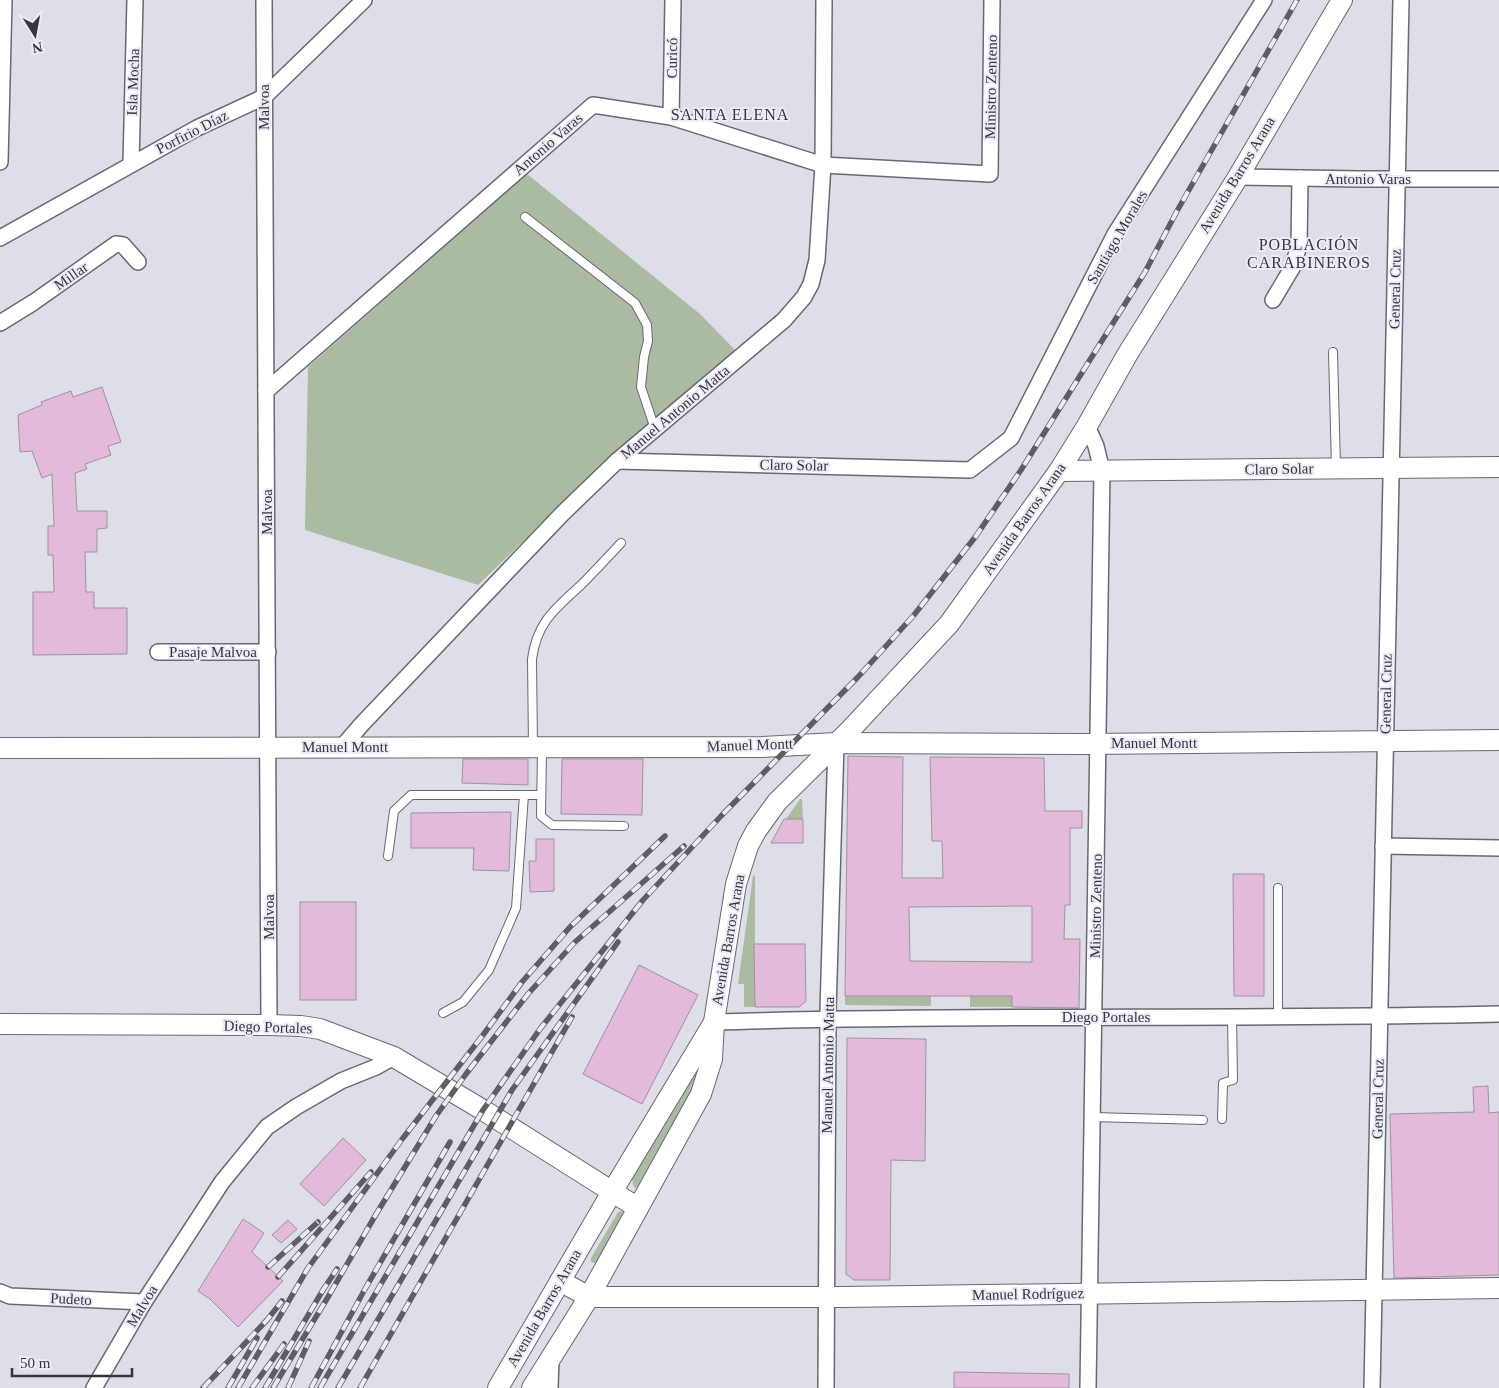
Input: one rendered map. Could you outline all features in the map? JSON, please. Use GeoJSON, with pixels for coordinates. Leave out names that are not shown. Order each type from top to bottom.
{"type":"FeatureCollection","features":[{"type":"Feature","properties":{"kind":"street","name":"Isla Mocha"},"geometry":{"type":"LineString","coordinates":[[131,164],[136,0]]}},
{"type":"Feature","properties":{"kind":"street","name":"Malvoa"},"geometry":{"type":"LineString","coordinates":[[264,0],[269,1025]]}},
{"type":"Feature","properties":{"kind":"street","name":"Porfirio Díaz"},"geometry":{"type":"LineString","coordinates":[[0,238],[131,164],[206,124],[264,97],[364,0]]}},
{"type":"Feature","properties":{"kind":"street","name":"Curicó"},"geometry":{"type":"LineString","coordinates":[[671,117],[673,0]]}},
{"type":"Feature","properties":{"kind":"street","name":"Manuel Antonio Matta"},"geometry":{"type":"LineString","coordinates":[[342,747],[562,514],[617,461],[784,320],[804,297],[811,284],[817,260],[823,165],[824,0]]}},
{"type":"Feature","properties":{"kind":"street","name":"Ministro Zenteno"},"geometry":{"type":"LineString","coordinates":[[990,174],[992,0]]}},
{"type":"Feature","properties":{"kind":"street","name":"Santiago Morales"},"geometry":{"type":"LineString","coordinates":[[970,470],[1011,438],[1115,234],[1264,0]]}},
{"type":"Feature","properties":{"kind":"street","name":"Avenida Barros Arana"},"geometry":{"type":"LineString","coordinates":[[532,1388],[550,1356],[589,1297],[701,1094],[712,1059],[714,1022],[734,891],[741,865],[756,831],[772,809],[949,624],[1059,471],[1127,355],[1238,177],[1342,0]]}},
{"type":"Feature","properties":{"kind":"street","name":"General Cruz"},"geometry":{"type":"LineString","coordinates":[[1372,1388],[1401,0]]}},
{"type":"Feature","properties":{"kind":"street"},"geometry":{"type":"LineString","coordinates":[[0,162],[3,1]]}},
{"type":"Feature","properties":{"kind":"street","name":"Antonio Varas"},"geometry":{"type":"LineString","coordinates":[[266,391],[593,105],[671,117],[823,165],[990,174]]}},
{"type":"Feature","properties":{"kind":"street","name":"Antonio Varas"},"geometry":{"type":"LineString","coordinates":[[1238,177],[1499,179]]}},
{"type":"Feature","properties":{"kind":"street"},"geometry":{"type":"LineString","coordinates":[[1273,300],[1292,268],[1299,246],[1300,178]]}},
{"type":"Feature","properties":{"kind":"street","name":"Millar"},"geometry":{"type":"LineString","coordinates":[[0,323],[116,244],[123,245],[138,262]]}},
{"type":"Feature","properties":{"kind":"street","name":"Ministro Zenteno"},"geometry":{"type":"LineString","coordinates":[[1087,426],[1096,446],[1102,471],[1088,1388]]}},
{"type":"Feature","properties":{"kind":"street","name":"Claro Solar"},"geometry":{"type":"LineString","coordinates":[[617,461],[970,470]]}},
{"type":"Feature","properties":{"kind":"street","name":"Claro Solar"},"geometry":{"type":"LineString","coordinates":[[1059,471],[1499,467]]}},
{"type":"Feature","properties":{"kind":"street","name":"Pasaje Malvoa"},"geometry":{"type":"LineString","coordinates":[[158,652],[268,652]]}},
{"type":"Feature","properties":{"kind":"street","name":"Manuel Montt"},"geometry":{"type":"LineString","coordinates":[[0,748],[762,746],[836,743],[1499,740]]}},
{"type":"Feature","properties":{"kind":"street","name":"Manuel Antonio Matta"},"geometry":{"type":"LineString","coordinates":[[826,1388],[828,1019],[836,743]]}},
{"type":"Feature","properties":{"kind":"street"},"geometry":{"type":"LineString","coordinates":[[1383,846],[1499,848]]}},
{"type":"Feature","properties":{"kind":"street","name":"Diego Portales"},"geometry":{"type":"LineString","coordinates":[[714,1022],[828,1019],[1499,1014]]}},
{"type":"Feature","properties":{"kind":"street","name":"Avenida Barros Arana"},"geometry":{"type":"LineString","coordinates":[[498,1388],[714,1022]]}},
{"type":"Feature","properties":{"kind":"street","name":"Diego Portales"},"geometry":{"type":"LineString","coordinates":[[0,1024],[269,1025],[301,1026],[320,1029],[394,1056],[484,1110],[638,1208]]}},
{"type":"Feature","properties":{"kind":"street","name":"Malvoa"},"geometry":{"type":"LineString","coordinates":[[94,1388],[144,1302],[222,1182],[266,1127],[341,1081],[376,1067],[394,1056]]}},
{"type":"Feature","properties":{"kind":"street","name":"Manuel Rodríguez"},"geometry":{"type":"LineString","coordinates":[[560,1281],[589,1297],[826,1297],[1499,1288]]}},
{"type":"Feature","properties":{"kind":"street","name":"Pudeto"},"geometry":{"type":"LineString","coordinates":[[0,1292],[10,1296],[144,1302]]}},
{"type":"Feature","properties":{"kind":"street"},"geometry":{"type":"LineString","coordinates":[[550,1356],[550,1388]]}},
{"type":"Feature","properties":{"kind":"lane"},"geometry":{"type":"LineString","coordinates":[[524,217],[635,303],[647,325],[648,342],[644,357],[641,387],[655,429]]}},
{"type":"Feature","properties":{"kind":"lane"},"geometry":{"type":"LineString","coordinates":[[1333,352],[1336,468]]}},
{"type":"Feature","properties":{"kind":"lane"},"geometry":{"type":"LineString","coordinates":[[622,543],[553,610],[538,633],[532,659],[541,816],[552,825],[624,826]]}},
{"type":"Feature","properties":{"kind":"lane"},"geometry":{"type":"LineString","coordinates":[[388,856],[394,810],[411,795],[541,795]]}},
{"type":"Feature","properties":{"kind":"lane"},"geometry":{"type":"LineString","coordinates":[[443,1013],[463,1002],[489,970],[516,908],[524,795]]}},
{"type":"Feature","properties":{"kind":"lane"},"geometry":{"type":"LineString","coordinates":[[1278,888],[1278,1017]]}},
{"type":"Feature","properties":{"kind":"lane"},"geometry":{"type":"LineString","coordinates":[[1222,1119],[1223,1083],[1233,1080],[1232,1016]]}},
{"type":"Feature","properties":{"kind":"lane"},"geometry":{"type":"LineString","coordinates":[[1093,1117],[1203,1120]]}},
{"type":"Feature","properties":{"kind":"green space"},"geometry":{"type":"Polygon","coordinates":[[[527,174],[700,314],[736,351],[607,461],[478,585],[305,530],[308,367],[527,174]]]}},
{"type":"Feature","properties":{"kind":"green space"},"geometry":{"type":"Polygon","coordinates":[[[800,799],[802,799],[803,820],[786,819],[800,799]]]}},
{"type":"Feature","properties":{"kind":"green space"},"geometry":{"type":"Polygon","coordinates":[[[755,875],[755,1007],[744,1007],[744,984],[738,984],[753,876],[755,875]]]}},
{"type":"Feature","properties":{"kind":"green space"},"geometry":{"type":"Polygon","coordinates":[[[845,996],[931,996],[931,1006],[845,1005],[845,996]]]}},
{"type":"Feature","properties":{"kind":"green space"},"geometry":{"type":"Polygon","coordinates":[[[970,996],[1012,996],[1012,1007],[970,1007],[970,996]]]}},
{"type":"Feature","properties":{"kind":"green space"},"geometry":{"type":"Polygon","coordinates":[[[702,1057],[710,1058],[643,1187],[635,1188],[632,1179],[702,1057]]]}},
{"type":"Feature","properties":{"kind":"green space"},"geometry":{"type":"Polygon","coordinates":[[[622,1211],[624,1214],[599,1262],[593,1263],[591,1258],[618,1212],[622,1211]]]}},
{"type":"Feature","properties":{"kind":"building"},"geometry":{"type":"Polygon","coordinates":[[[102,387],[121,442],[108,446],[111,455],[85,464],[87,469],[75,473],[77,511],[107,511],[107,528],[97,529],[97,552],[85,552],[86,592],[94,592],[94,608],[127,608],[127,654],[33,655],[33,592],[54,592],[53,555],[48,555],[48,526],[54,526],[52,474],[42,478],[32,451],[20,452],[18,415],[42,405],[41,402],[71,391],[73,397],[102,387]]]}},
{"type":"Feature","properties":{"kind":"building"},"geometry":{"type":"Polygon","coordinates":[[[848,756],[903,757],[902,878],[943,878],[942,841],[932,841],[930,757],[1044,758],[1045,811],[1082,811],[1082,828],[1070,828],[1070,905],[1065,905],[1064,939],[1080,939],[1079,1008],[1012,1007],[1012,996],[845,996],[848,756]],[[1032,906],[909,907],[910,961],[1032,962],[1032,906]]]}},
{"type":"Feature","properties":{"kind":"building"},"geometry":{"type":"Polygon","coordinates":[[[463,759],[528,759],[528,785],[462,783],[463,759]]]}},
{"type":"Feature","properties":{"kind":"building"},"geometry":{"type":"Polygon","coordinates":[[[562,759],[643,759],[642,815],[561,814],[562,759]]]}},
{"type":"Feature","properties":{"kind":"building"},"geometry":{"type":"Polygon","coordinates":[[[511,812],[509,871],[473,870],[474,848],[411,848],[411,813],[511,812]]]}},
{"type":"Feature","properties":{"kind":"building"},"geometry":{"type":"Polygon","coordinates":[[[784,819],[803,819],[803,843],[771,843],[784,819]]]}},
{"type":"Feature","properties":{"kind":"building"},"geometry":{"type":"Polygon","coordinates":[[[536,839],[554,839],[554,891],[530,892],[529,861],[536,861],[536,839]]]}},
{"type":"Feature","properties":{"kind":"building"},"geometry":{"type":"Polygon","coordinates":[[[1233,874],[1264,874],[1264,996],[1234,996],[1233,874]]]}},
{"type":"Feature","properties":{"kind":"building"},"geometry":{"type":"Polygon","coordinates":[[[300,902],[356,902],[356,1000],[300,1000],[300,902]]]}},
{"type":"Feature","properties":{"kind":"building"},"geometry":{"type":"Polygon","coordinates":[[[754,944],[805,944],[806,1001],[799,1007],[755,1007],[754,944]]]}},
{"type":"Feature","properties":{"kind":"building"},"geometry":{"type":"Polygon","coordinates":[[[639,965],[698,995],[642,1104],[583,1074],[639,965]]]}},
{"type":"Feature","properties":{"kind":"building"},"geometry":{"type":"Polygon","coordinates":[[[847,1038],[926,1039],[925,1161],[891,1160],[890,1280],[854,1280],[846,1274],[847,1038]]]}},
{"type":"Feature","properties":{"kind":"building"},"geometry":{"type":"Polygon","coordinates":[[[1488,1086],[1489,1113],[1499,1112],[1499,1275],[1394,1278],[1390,1114],[1474,1112],[1473,1087],[1488,1086]]]}},
{"type":"Feature","properties":{"kind":"building"},"geometry":{"type":"Polygon","coordinates":[[[343,1138],[366,1160],[324,1206],[300,1184],[343,1138]]]}},
{"type":"Feature","properties":{"kind":"building"},"geometry":{"type":"Polygon","coordinates":[[[243,1219],[264,1233],[252,1252],[283,1281],[238,1327],[210,1299],[198,1291],[243,1219]]]}},
{"type":"Feature","properties":{"kind":"building"},"geometry":{"type":"Polygon","coordinates":[[[288,1220],[297,1229],[281,1243],[272,1235],[288,1220]]]}},
{"type":"Feature","properties":{"kind":"building"},"geometry":{"type":"Polygon","coordinates":[[[954,1372],[1069,1374],[1069,1388],[954,1388],[954,1372]]]}},
{"type":"Feature","properties":{"kind":"railway"},"geometry":{"type":"LineString","coordinates":[[320,1388],[483,1110],[540,1029],[643,900],[721,816],[858,677],[914,615],[976,536],[1021,470],[1145,272],[1177,211],[1297,0]]}},
{"type":"Feature","properties":{"kind":"railway"},"geometry":{"type":"LineString","coordinates":[[238,1388],[308,1268],[403,1138],[522,982],[570,927],[665,836]]}},
{"type":"Feature","properties":{"kind":"railway"},"geometry":{"type":"LineString","coordinates":[[273,1388],[436,1116],[466,1074],[528,994],[575,942],[684,846]]}},
{"type":"Feature","properties":{"kind":"railway"},"geometry":{"type":"LineString","coordinates":[[338,1388],[512,1090],[618,942]]}},
{"type":"Feature","properties":{"kind":"railway"},"geometry":{"type":"LineString","coordinates":[[360,1388],[572,1017]]}},
{"type":"Feature","properties":{"kind":"railway"},"geometry":{"type":"LineString","coordinates":[[311,1388],[365,1289],[450,1142]]}},
{"type":"Feature","properties":{"kind":"railway"},"geometry":{"type":"LineString","coordinates":[[278,1277],[371,1172]]}},
{"type":"Feature","properties":{"kind":"railway"},"geometry":{"type":"LineString","coordinates":[[268,1267],[318,1222]]}},
{"type":"Feature","properties":{"kind":"railway"},"geometry":{"type":"LineString","coordinates":[[265,1388],[337,1269]]}},
{"type":"Feature","properties":{"kind":"railway"},"geometry":{"type":"LineString","coordinates":[[203,1388],[267,1320],[282,1301]]}},
{"type":"Feature","properties":{"kind":"railway"},"geometry":{"type":"LineString","coordinates":[[228,1388],[257,1338]]}},
{"type":"Feature","properties":{"kind":"railway"},"geometry":{"type":"LineString","coordinates":[[288,1388],[309,1341]]}},
{"type":"Feature","properties":{"kind":"railway"},"geometry":{"type":"LineString","coordinates":[[252,1388],[284,1344]]}},
{"type":"Feature","properties":{"kind":"district","name":"SANTA ELENA"},"geometry":{"type":"Point","coordinates":[730,114]}},
{"type":"Feature","properties":{"kind":"district","name":"POBLACIÓN CARABINEROS"},"geometry":{"type":"Point","coordinates":[1309,253]}}]}
